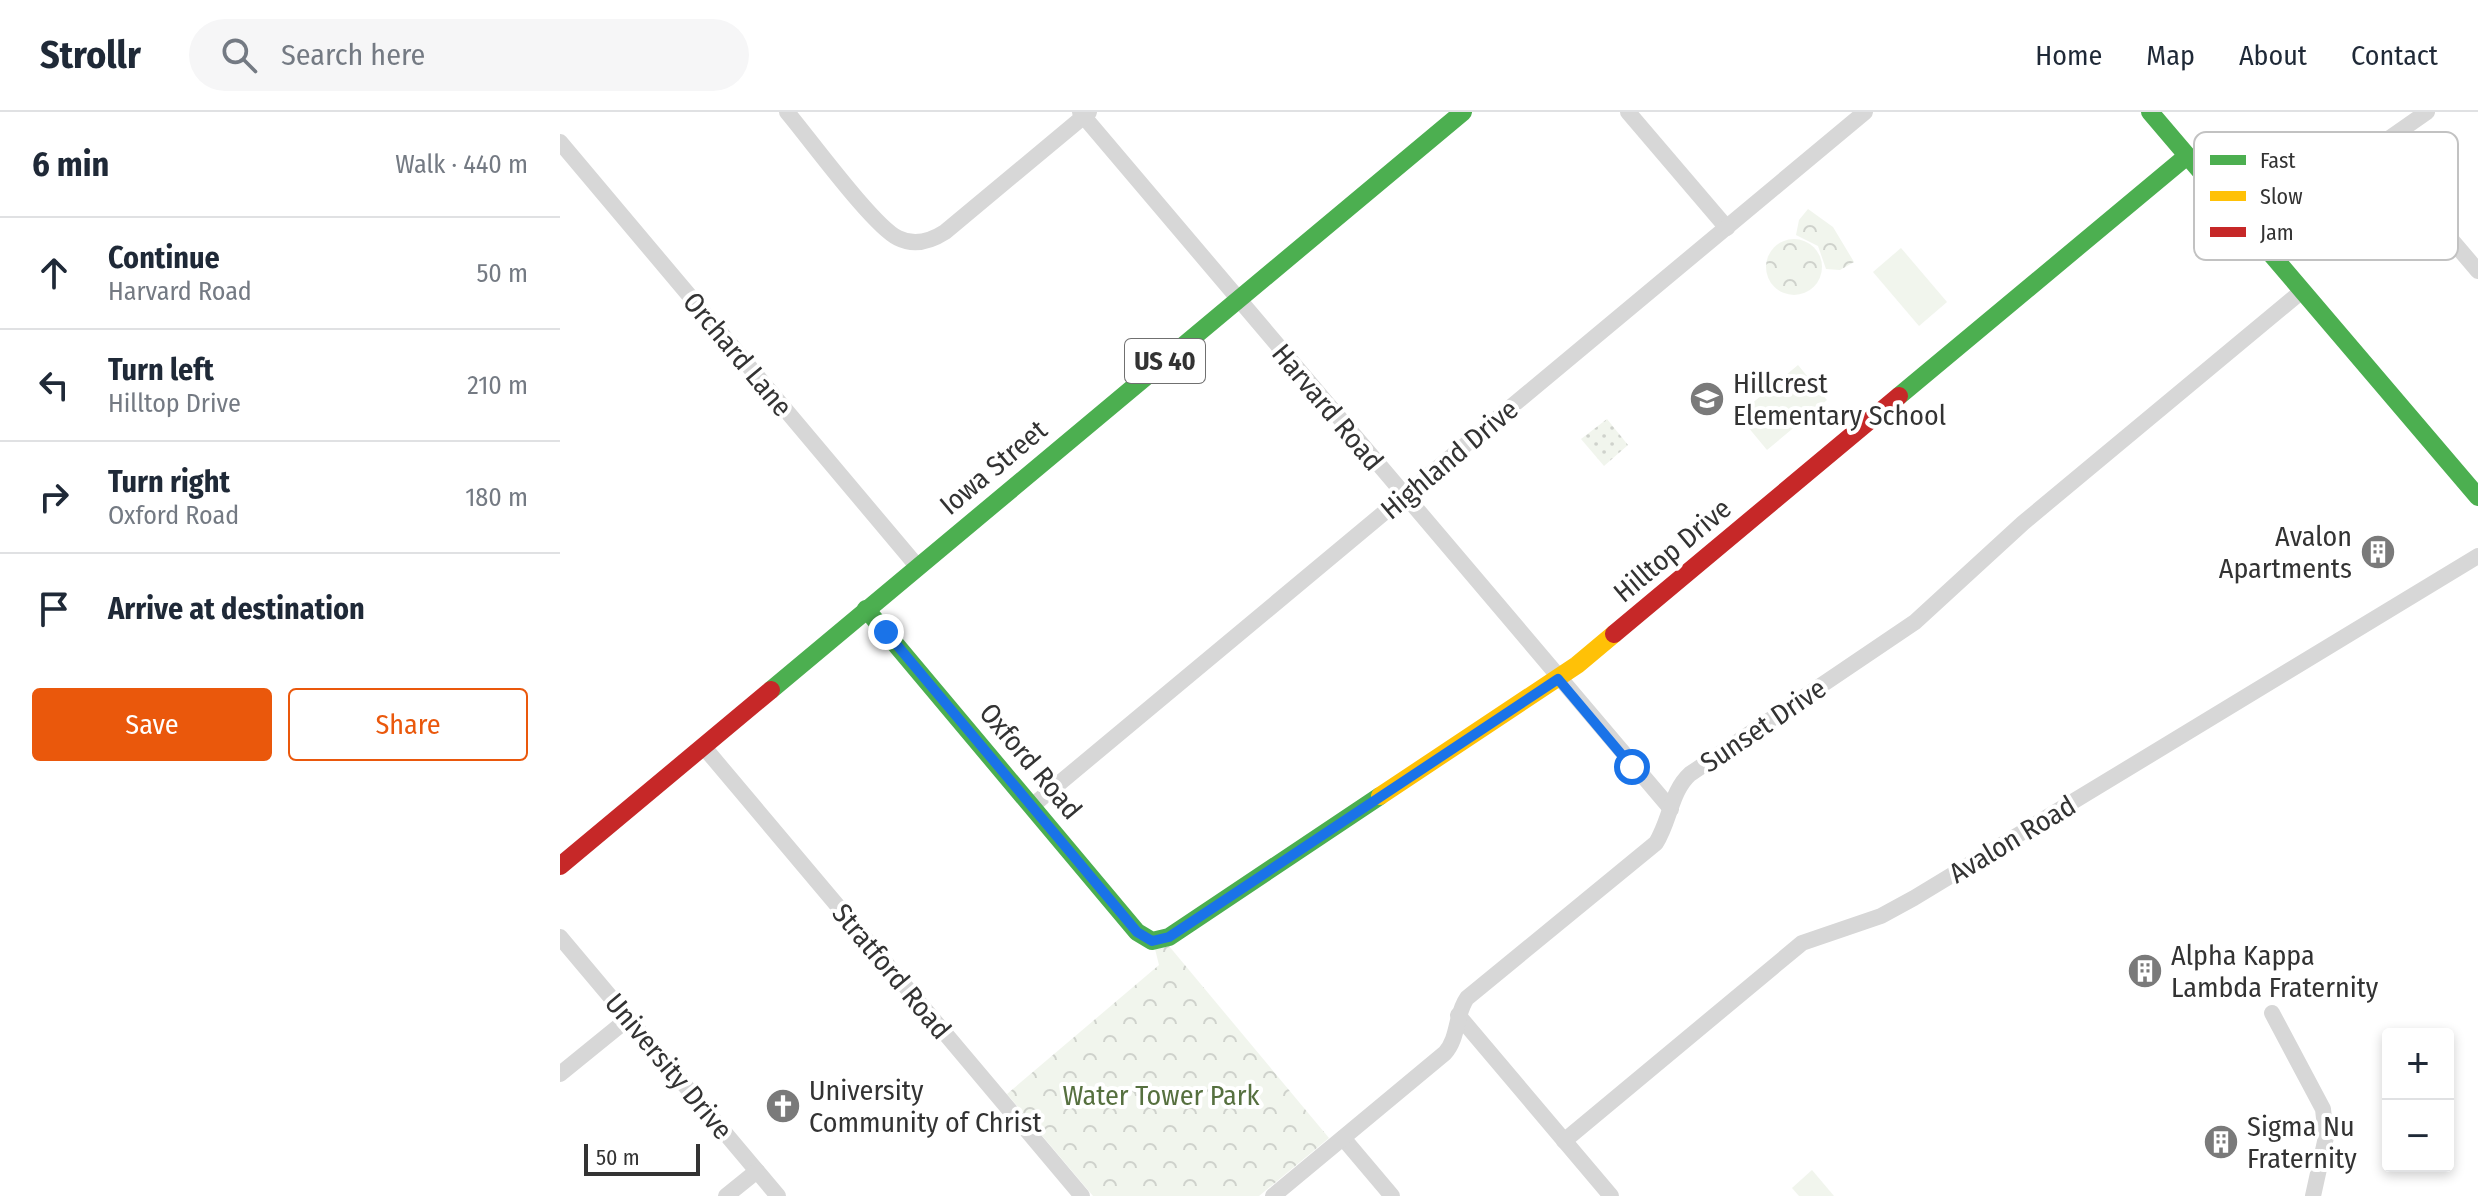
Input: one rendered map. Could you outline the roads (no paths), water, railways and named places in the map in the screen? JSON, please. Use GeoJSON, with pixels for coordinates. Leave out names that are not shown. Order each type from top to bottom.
{"type":"FeatureCollection","features":[{"type":"Feature","properties":{"kind":"main road","name":"Iowa Street"},"geometry":{"type":"LineString","coordinates":[[560,866],[1463,112]]}},
{"type":"Feature","properties":{"kind":"main road"},"geometry":{"type":"LineString","coordinates":[[2150,112],[2194,164]]}},
{"type":"Feature","properties":{"kind":"main road","name":"Hilltop Drive"},"geometry":{"type":"LineString","coordinates":[[1158,941],[1169,937],[1558,679],[2187,156]]}},
{"type":"Feature","properties":{"kind":"main road"},"geometry":{"type":"LineString","coordinates":[[2276,260],[2478,497]]}},
{"type":"Feature","properties":{"kind":"main road","name":"Oxford Road"},"geometry":{"type":"LineString","coordinates":[[866,609],[1137,932],[1145,939],[1158,941]]}},
{"type":"Feature","properties":{"kind":"street"},"geometry":{"type":"LineString","coordinates":[[787,112],[879,222],[898,238],[915,242],[931,240],[945,232],[1084,113]]}},
{"type":"Feature","properties":{"kind":"street"},"geometry":{"type":"LineString","coordinates":[[1628,112],[1727,228]]}},
{"type":"Feature","properties":{"kind":"street","name":"Highland Drive"},"geometry":{"type":"LineString","coordinates":[[1032,806],[1865,112]]}},
{"type":"Feature","properties":{"kind":"street"},"geometry":{"type":"LineString","coordinates":[[2398,132],[2427,112]]}},
{"type":"Feature","properties":{"kind":"street","name":"Harvard Road"},"geometry":{"type":"LineString","coordinates":[[1084,113],[1403,497],[1671,809]]}},
{"type":"Feature","properties":{"kind":"street","name":"Orchard Lane"},"geometry":{"type":"LineString","coordinates":[[560,142],[917,566]]}},
{"type":"Feature","properties":{"kind":"street"},"geometry":{"type":"LineString","coordinates":[[2458,248],[2478,271]]}},
{"type":"Feature","properties":{"kind":"street","name":"Sunset Drive"},"geometry":{"type":"LineString","coordinates":[[1273,1196],[1445,1053],[1454,1038],[1458,1015],[1475,991],[1656,843],[1680,785],[1690,774],[1915,622],[2023,523],[2302,291]]}},
{"type":"Feature","properties":{"kind":"street","name":"Avalon Road"},"geometry":{"type":"LineString","coordinates":[[1564,1141],[1802,943],[1881,916],[1914,898],[2478,556]]}},
{"type":"Feature","properties":{"kind":"street","name":"Stratford Road"},"geometry":{"type":"LineString","coordinates":[[703,746],[1082,1196]]}},
{"type":"Feature","properties":{"kind":"street","name":"University Drive"},"geometry":{"type":"LineString","coordinates":[[560,937],[778,1196]]}},
{"type":"Feature","properties":{"kind":"street"},"geometry":{"type":"LineString","coordinates":[[2272,1013],[2307,1073],[2323,1109],[2326,1137],[2313,1196]]}},
{"type":"Feature","properties":{"kind":"street"},"geometry":{"type":"LineString","coordinates":[[1458,1015],[1611,1196]]}},
{"type":"Feature","properties":{"kind":"street"},"geometry":{"type":"LineString","coordinates":[[560,1074],[629,1018]]}},
{"type":"Feature","properties":{"kind":"street"},"geometry":{"type":"LineString","coordinates":[[1343,1138],[1392,1196]]}},
{"type":"Feature","properties":{"kind":"street"},"geometry":{"type":"LineString","coordinates":[[726,1196],[757,1171]]}},
{"type":"Feature","properties":{"kind":"place","name":"Hillcrest Elementary School"},"geometry":{"type":"Point","coordinates":[1707,399]}},
{"type":"Feature","properties":{"kind":"place","name":"Avalon Apartments"},"geometry":{"type":"Point","coordinates":[2378,552]}},
{"type":"Feature","properties":{"kind":"place","name":"Alpha Kappa Lambda Fraternity"},"geometry":{"type":"Point","coordinates":[2145,971]}},
{"type":"Feature","properties":{"kind":"place","name":"University Community of Christ"},"geometry":{"type":"Point","coordinates":[783,1106]}},
{"type":"Feature","properties":{"kind":"place","name":"Sigma Nu Fraternity"},"geometry":{"type":"Point","coordinates":[2221,1142]}},
{"type":"Feature","properties":{"kind":"park label","name":"Water Tower Park"},"geometry":{"type":"Point","coordinates":[1161,1095]}}]}
